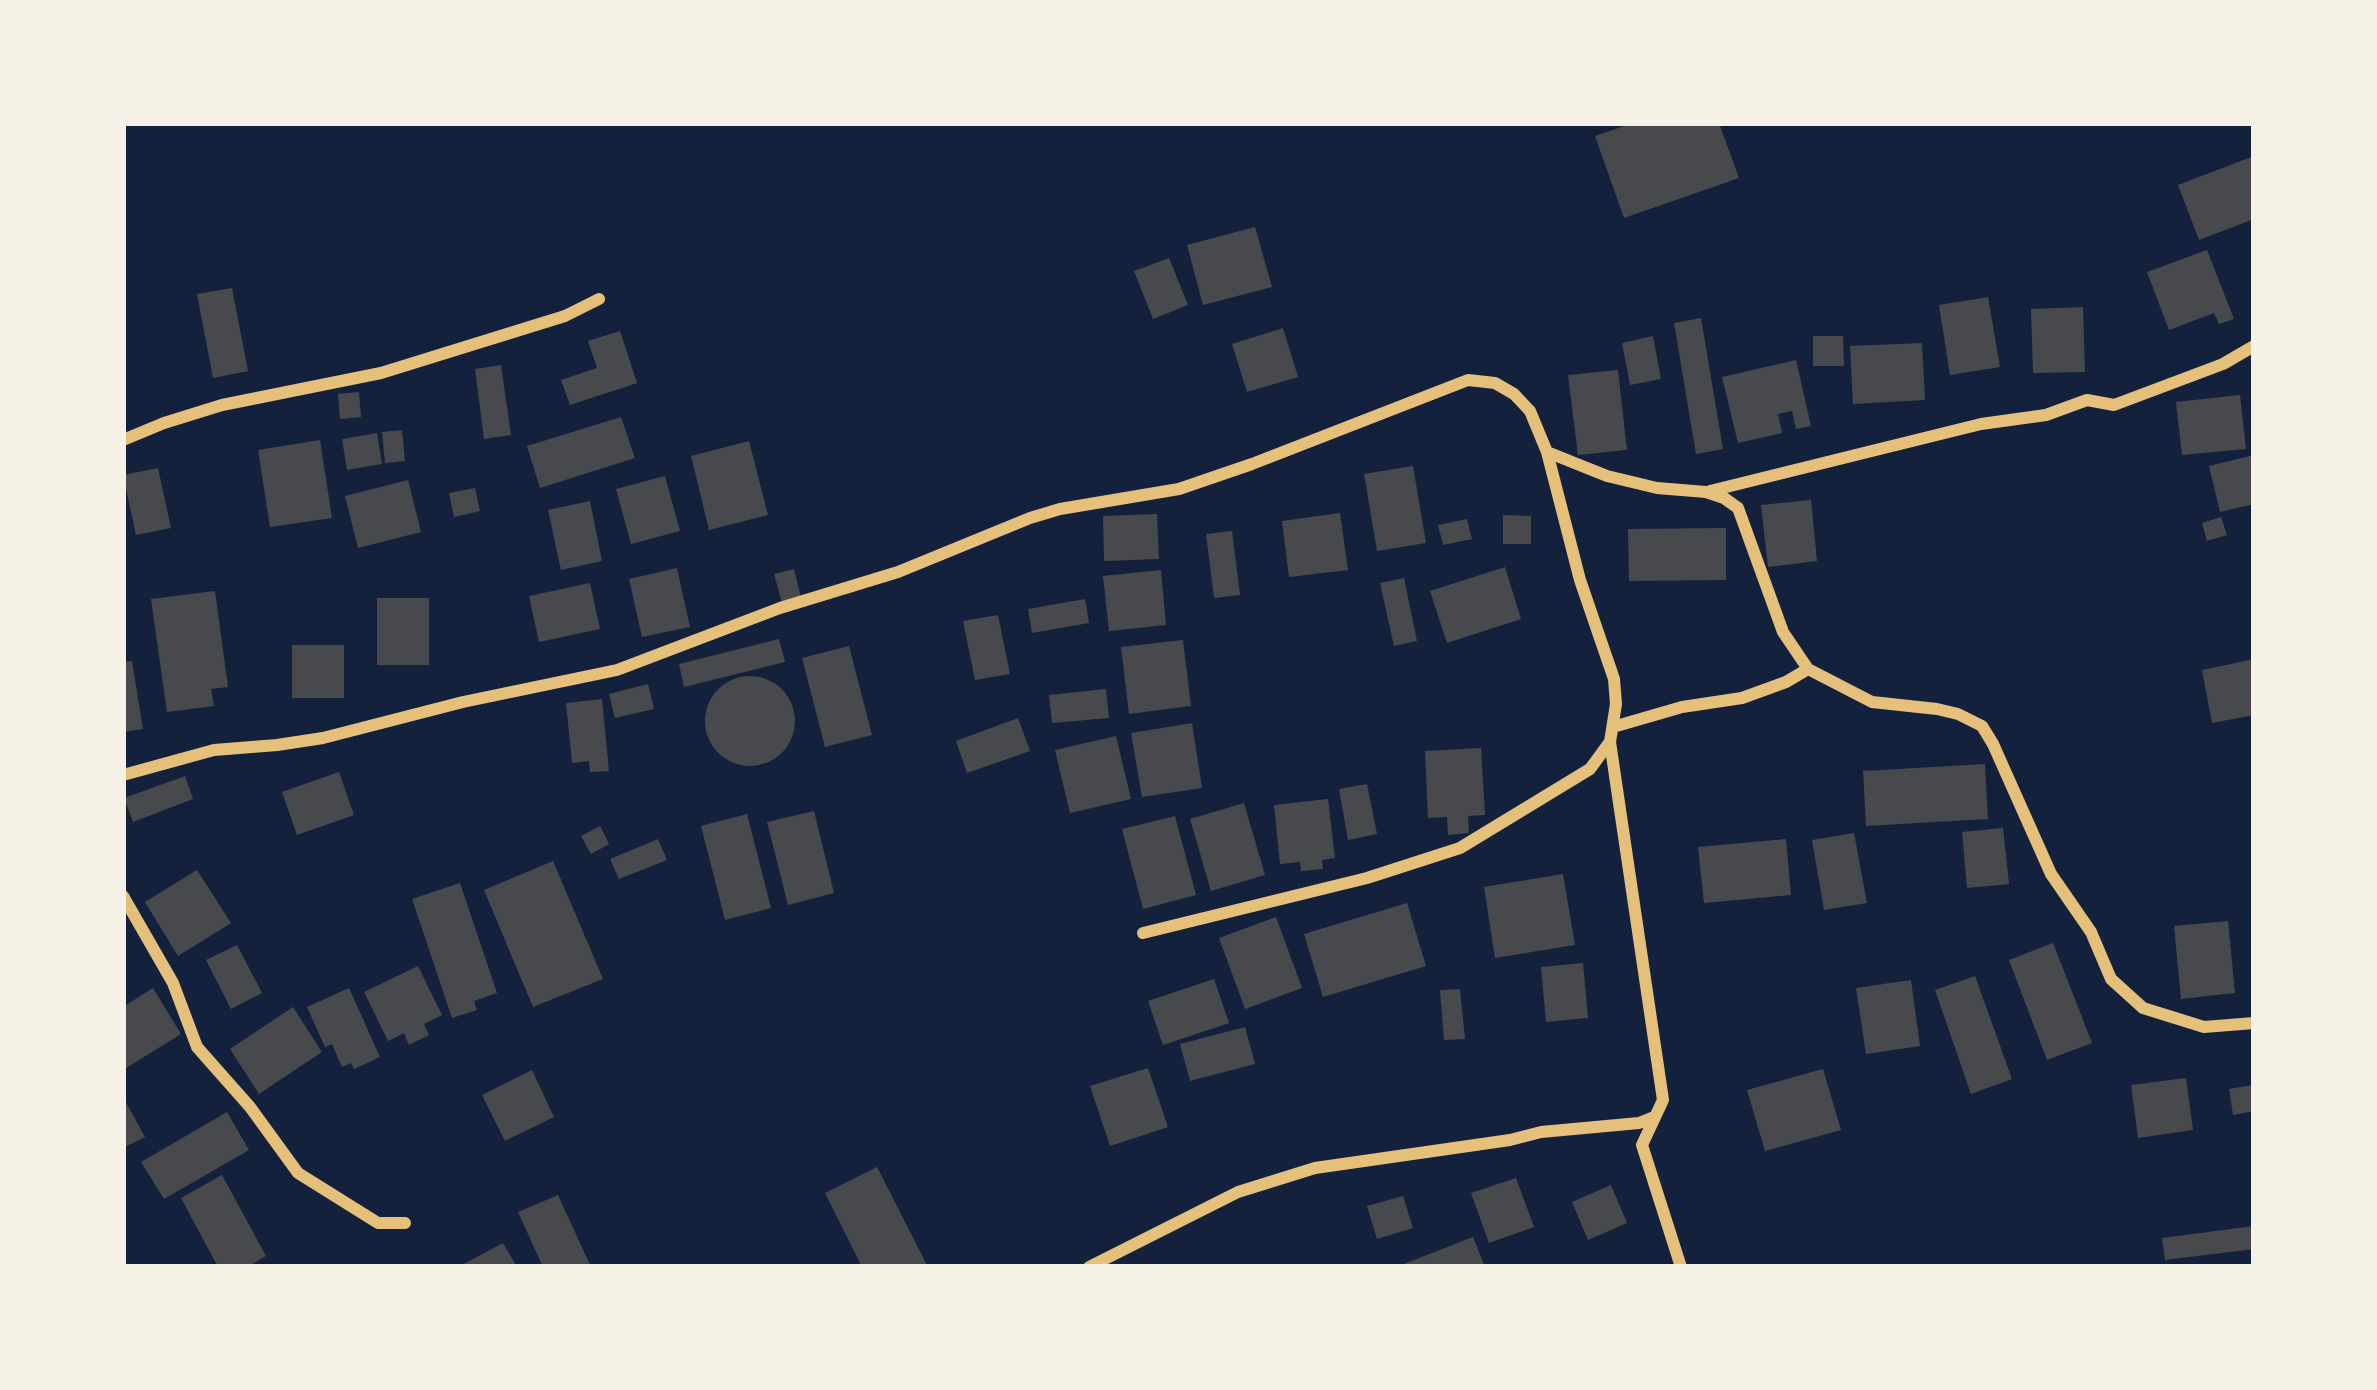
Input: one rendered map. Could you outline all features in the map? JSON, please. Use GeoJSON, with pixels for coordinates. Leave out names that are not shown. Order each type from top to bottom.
{"type":"FeatureCollection","features":[{"type":"Feature","properties":{"kind":"street"},"geometry":{"type":"LineString","coordinates":[[123,440],[222,406],[381,373],[565,316],[599,299]]}},
{"type":"Feature","properties":{"kind":"street"},"geometry":{"type":"LineString","coordinates":[[1706,492],[1981,424],[2046,415],[2087,400],[2114,406],[2223,364],[2254,346]]}},
{"type":"Feature","properties":{"kind":"street"},"geometry":{"type":"LineString","coordinates":[[123,775],[214,750],[323,738],[617,670],[780,608],[898,572],[1030,518],[1178,489],[1468,380],[1496,383],[1530,411],[1547,452],[1580,580],[1614,679],[1611,734],[1664,1100],[1642,1145],[1682,1267]]}},
{"type":"Feature","properties":{"kind":"street"},"geometry":{"type":"LineString","coordinates":[[1547,452],[1607,476],[1657,488],[1706,492],[1738,508],[1783,632],[1808,669],[1872,702],[1937,709],[1982,726],[2050,874],[2091,932],[2111,979],[2143,1008],[2204,1027],[2254,1024]]}},
{"type":"Feature","properties":{"kind":"street"},"geometry":{"type":"LineString","coordinates":[[1143,933],[1367,878],[1460,848],[1591,770],[1611,734],[1682,707],[1742,698],[1808,669]]}},
{"type":"Feature","properties":{"kind":"street"},"geometry":{"type":"LineString","coordinates":[[123,896],[173,983],[197,1047],[250,1107],[298,1173],[378,1223],[406,1223]]}},
{"type":"Feature","properties":{"kind":"street"},"geometry":{"type":"LineString","coordinates":[[1089,1267],[1238,1192],[1316,1168],[1541,1132],[1639,1123],[1654,1117]]}},
{"type":"Feature","properties":{"kind":"building"},"geometry":{"type":"Polygon","coordinates":[[[1633,123],[1719,123],[1739,178],[1624,218],[1595,136],[1633,123]]]}},
{"type":"Feature","properties":{"kind":"building"},"geometry":{"type":"Polygon","coordinates":[[[2254,156],[2254,219],[2199,240],[2178,185],[2254,156]]]}},
{"type":"Feature","properties":{"kind":"building"},"geometry":{"type":"Polygon","coordinates":[[[1255,227],[1272,287],[1203,305],[1187,245],[1255,227]]]}},
{"type":"Feature","properties":{"kind":"building"},"geometry":{"type":"Polygon","coordinates":[[[2207,250],[2234,319],[2219,324],[2214,313],[2169,330],[2147,272],[2207,250]]]}},
{"type":"Feature","properties":{"kind":"building"},"geometry":{"type":"Polygon","coordinates":[[[1169,258],[1188,305],[1153,319],[1134,271],[1169,258]]]}},
{"type":"Feature","properties":{"kind":"building"},"geometry":{"type":"Polygon","coordinates":[[[232,288],[248,371],[213,378],[197,294],[232,288]]]}},
{"type":"Feature","properties":{"kind":"building"},"geometry":{"type":"Polygon","coordinates":[[[1988,297],[2000,367],[1950,375],[1939,305],[1988,297]]]}},
{"type":"Feature","properties":{"kind":"building"},"geometry":{"type":"Polygon","coordinates":[[[2083,307],[2085,372],[2033,373],[2031,309],[2083,307]]]}},
{"type":"Feature","properties":{"kind":"building"},"geometry":{"type":"Polygon","coordinates":[[[1701,318],[1723,449],[1696,454],[1674,323],[1701,318]]]}},
{"type":"Feature","properties":{"kind":"building"},"geometry":{"type":"Polygon","coordinates":[[[1283,328],[1298,377],[1247,392],[1232,344],[1283,328]]]}},
{"type":"Feature","properties":{"kind":"building"},"geometry":{"type":"Polygon","coordinates":[[[620,331],[637,383],[570,405],[561,380],[597,368],[588,341],[620,331]]]}},
{"type":"Feature","properties":{"kind":"building"},"geometry":{"type":"Polygon","coordinates":[[[1653,336],[1661,379],[1630,385],[1622,343],[1653,336]]]}},
{"type":"Feature","properties":{"kind":"building"},"geometry":{"type":"Polygon","coordinates":[[[1813,336],[1843,336],[1844,366],[1813,366],[1813,336]]]}},
{"type":"Feature","properties":{"kind":"building"},"geometry":{"type":"Polygon","coordinates":[[[1922,343],[1925,400],[1853,404],[1850,346],[1922,343]]]}},
{"type":"Feature","properties":{"kind":"building"},"geometry":{"type":"Polygon","coordinates":[[[1796,360],[1811,426],[1796,429],[1792,411],[1778,414],[1782,433],[1738,443],[1722,377],[1796,360]]]}},
{"type":"Feature","properties":{"kind":"building"},"geometry":{"type":"Polygon","coordinates":[[[501,365],[511,435],[484,439],[475,369],[501,365]]]}},
{"type":"Feature","properties":{"kind":"building"},"geometry":{"type":"Polygon","coordinates":[[[1618,370],[1627,450],[1578,455],[1568,375],[1618,370]]]}},
{"type":"Feature","properties":{"kind":"building"},"geometry":{"type":"Polygon","coordinates":[[[359,392],[361,417],[340,419],[338,394],[359,392]]]}},
{"type":"Feature","properties":{"kind":"building"},"geometry":{"type":"Polygon","coordinates":[[[2240,395],[2246,449],[2182,455],[2176,402],[2240,395]]]}},
{"type":"Feature","properties":{"kind":"building"},"geometry":{"type":"Polygon","coordinates":[[[621,417],[635,458],[540,488],[527,446],[621,417]]]}},
{"type":"Feature","properties":{"kind":"building"},"geometry":{"type":"Polygon","coordinates":[[[402,430],[405,461],[385,463],[382,432],[402,430]]]}},
{"type":"Feature","properties":{"kind":"building"},"geometry":{"type":"Polygon","coordinates":[[[377,433],[382,464],[347,470],[342,439],[377,433]]]}},
{"type":"Feature","properties":{"kind":"building"},"geometry":{"type":"Polygon","coordinates":[[[320,440],[332,518],[270,527],[258,450],[320,440]]]}},
{"type":"Feature","properties":{"kind":"building"},"geometry":{"type":"Polygon","coordinates":[[[749,441],[768,515],[709,530],[691,456],[749,441]]]}},
{"type":"Feature","properties":{"kind":"building"},"geometry":{"type":"Polygon","coordinates":[[[2254,455],[2254,504],[2220,512],[2209,466],[2254,455]]]}},
{"type":"Feature","properties":{"kind":"building"},"geometry":{"type":"Polygon","coordinates":[[[1413,466],[1426,543],[1377,551],[1364,474],[1413,466]]]}},
{"type":"Feature","properties":{"kind":"building"},"geometry":{"type":"Polygon","coordinates":[[[158,468],[171,528],[136,535],[123,475],[158,468]]]}},
{"type":"Feature","properties":{"kind":"building"},"geometry":{"type":"Polygon","coordinates":[[[665,476],[680,531],[631,544],[616,489],[665,476]]]}},
{"type":"Feature","properties":{"kind":"building"},"geometry":{"type":"Polygon","coordinates":[[[408,480],[421,532],[358,548],[345,496],[408,480]]]}},
{"type":"Feature","properties":{"kind":"building"},"geometry":{"type":"Polygon","coordinates":[[[475,488],[480,511],[454,517],[449,493],[475,488]]]}},
{"type":"Feature","properties":{"kind":"building"},"geometry":{"type":"Polygon","coordinates":[[[1811,500],[1817,561],[1768,567],[1761,505],[1811,500]]]}},
{"type":"Feature","properties":{"kind":"building"},"geometry":{"type":"Polygon","coordinates":[[[590,501],[602,561],[561,570],[548,510],[590,501]]]}},
{"type":"Feature","properties":{"kind":"building"},"geometry":{"type":"Polygon","coordinates":[[[1340,513],[1348,570],[1289,577],[1282,521],[1340,513]]]}},
{"type":"Feature","properties":{"kind":"building"},"geometry":{"type":"Polygon","coordinates":[[[1157,514],[1159,559],[1104,561],[1103,516],[1157,514]]]}},
{"type":"Feature","properties":{"kind":"building"},"geometry":{"type":"Polygon","coordinates":[[[1503,515],[1531,516],[1531,544],[1503,544],[1503,515]]]}},
{"type":"Feature","properties":{"kind":"building"},"geometry":{"type":"Polygon","coordinates":[[[2221,517],[2227,535],[2207,541],[2202,523],[2221,517]]]}},
{"type":"Feature","properties":{"kind":"building"},"geometry":{"type":"Polygon","coordinates":[[[1467,519],[1472,539],[1443,545],[1438,525],[1467,519]]]}},
{"type":"Feature","properties":{"kind":"building"},"geometry":{"type":"Polygon","coordinates":[[[1726,528],[1726,580],[1629,581],[1628,529],[1726,528]]]}},
{"type":"Feature","properties":{"kind":"building"},"geometry":{"type":"Polygon","coordinates":[[[1232,531],[1240,595],[1214,598],[1206,534],[1232,531]]]}},
{"type":"Feature","properties":{"kind":"building"},"geometry":{"type":"Polygon","coordinates":[[[1505,567],[1521,619],[1447,643],[1430,591],[1505,567]]]}},
{"type":"Feature","properties":{"kind":"building"},"geometry":{"type":"Polygon","coordinates":[[[677,568],[690,627],[642,637],[629,579],[677,568]]]}},
{"type":"Feature","properties":{"kind":"building"},"geometry":{"type":"Polygon","coordinates":[[[794,569],[801,598],[782,603],[774,574],[794,569]]]}},
{"type":"Feature","properties":{"kind":"building"},"geometry":{"type":"Polygon","coordinates":[[[1161,570],[1166,625],[1109,631],[1103,576],[1161,570]]]}},
{"type":"Feature","properties":{"kind":"building"},"geometry":{"type":"Polygon","coordinates":[[[1404,578],[1417,641],[1394,646],[1380,583],[1404,578]]]}},
{"type":"Feature","properties":{"kind":"building"},"geometry":{"type":"Polygon","coordinates":[[[590,583],[600,629],[539,642],[529,596],[590,583]]]}},
{"type":"Feature","properties":{"kind":"building"},"geometry":{"type":"Polygon","coordinates":[[[215,591],[228,687],[211,689],[214,706],[167,712],[151,599],[215,591]]]}},
{"type":"Feature","properties":{"kind":"building"},"geometry":{"type":"Polygon","coordinates":[[[377,598],[429,598],[429,665],[377,665],[377,598]]]}},
{"type":"Feature","properties":{"kind":"building"},"geometry":{"type":"Polygon","coordinates":[[[1085,599],[1089,623],[1032,633],[1028,609],[1085,599]]]}},
{"type":"Feature","properties":{"kind":"building"},"geometry":{"type":"Polygon","coordinates":[[[998,615],[1010,674],[975,680],[963,621],[998,615]]]}},
{"type":"Feature","properties":{"kind":"building"},"geometry":{"type":"Polygon","coordinates":[[[779,639],[785,662],[684,687],[679,664],[779,639]]]}},
{"type":"Feature","properties":{"kind":"building"},"geometry":{"type":"Polygon","coordinates":[[[1183,640],[1191,706],[1129,714],[1121,647],[1183,640]]]}},
{"type":"Feature","properties":{"kind":"building"},"geometry":{"type":"Polygon","coordinates":[[[292,645],[344,645],[344,698],[292,698],[292,645]]]}},
{"type":"Feature","properties":{"kind":"building"},"geometry":{"type":"Polygon","coordinates":[[[849,646],[872,735],[825,747],[802,658],[849,646]]]}},
{"type":"Feature","properties":{"kind":"building"},"geometry":{"type":"Polygon","coordinates":[[[2254,659],[2254,715],[2212,723],[2202,670],[2254,659]]]}},
{"type":"Feature","properties":{"kind":"building"},"geometry":{"type":"Polygon","coordinates":[[[132,661],[143,729],[123,732],[123,662],[132,661]]]}},
{"type":"Feature","properties":{"kind":"building"},"geometry":{"type":"Polygon","coordinates":[[[750,676],[782,689],[795,721],[782,753],[750,766],[718,753],[705,721],[718,689],[750,676]]]}},
{"type":"Feature","properties":{"kind":"building"},"geometry":{"type":"Polygon","coordinates":[[[648,684],[654,709],[615,718],[609,694],[648,684]]]}},
{"type":"Feature","properties":{"kind":"building"},"geometry":{"type":"Polygon","coordinates":[[[1106,689],[1109,718],[1052,723],[1049,695],[1106,689]]]}},
{"type":"Feature","properties":{"kind":"building"},"geometry":{"type":"Polygon","coordinates":[[[602,699],[609,771],[590,772],[589,761],[572,763],[566,703],[602,699]]]}},
{"type":"Feature","properties":{"kind":"building"},"geometry":{"type":"Polygon","coordinates":[[[1018,718],[1030,751],[967,773],[956,741],[1018,718]]]}},
{"type":"Feature","properties":{"kind":"building"},"geometry":{"type":"Polygon","coordinates":[[[1192,723],[1202,788],[1142,797],[1131,733],[1192,723]]]}},
{"type":"Feature","properties":{"kind":"building"},"geometry":{"type":"Polygon","coordinates":[[[1116,736],[1131,799],[1070,813],[1055,750],[1116,736]]]}},
{"type":"Feature","properties":{"kind":"building"},"geometry":{"type":"Polygon","coordinates":[[[1481,748],[1485,815],[1468,816],[1469,833],[1448,835],[1447,817],[1428,818],[1425,751],[1481,748]]]}},
{"type":"Feature","properties":{"kind":"building"},"geometry":{"type":"Polygon","coordinates":[[[1985,764],[1988,819],[1866,826],[1863,771],[1985,764]]]}},
{"type":"Feature","properties":{"kind":"building"},"geometry":{"type":"Polygon","coordinates":[[[339,772],[354,815],[297,835],[282,792],[339,772]]]}},
{"type":"Feature","properties":{"kind":"building"},"geometry":{"type":"Polygon","coordinates":[[[185,776],[193,799],[133,822],[124,798],[185,776]]]}},
{"type":"Feature","properties":{"kind":"building"},"geometry":{"type":"Polygon","coordinates":[[[1367,784],[1377,834],[1348,840],[1339,789],[1367,784]]]}},
{"type":"Feature","properties":{"kind":"building"},"geometry":{"type":"Polygon","coordinates":[[[1328,799],[1335,858],[1322,860],[1323,869],[1301,871],[1300,862],[1280,864],[1274,805],[1328,799]]]}},
{"type":"Feature","properties":{"kind":"building"},"geometry":{"type":"Polygon","coordinates":[[[1244,803],[1265,875],[1211,891],[1190,819],[1244,803]]]}},
{"type":"Feature","properties":{"kind":"building"},"geometry":{"type":"Polygon","coordinates":[[[814,811],[834,893],[788,905],[767,822],[814,811]]]}},
{"type":"Feature","properties":{"kind":"building"},"geometry":{"type":"Polygon","coordinates":[[[747,814],[771,908],[725,920],[701,826],[747,814]]]}},
{"type":"Feature","properties":{"kind":"building"},"geometry":{"type":"Polygon","coordinates":[[[1175,816],[1196,895],[1143,909],[1122,829],[1175,816]]]}},
{"type":"Feature","properties":{"kind":"building"},"geometry":{"type":"Polygon","coordinates":[[[600,826],[609,844],[591,854],[581,836],[600,826]]]}},
{"type":"Feature","properties":{"kind":"building"},"geometry":{"type":"Polygon","coordinates":[[[2003,828],[2009,884],[1967,888],[1962,832],[2003,828]]]}},
{"type":"Feature","properties":{"kind":"building"},"geometry":{"type":"Polygon","coordinates":[[[1854,833],[1867,903],[1824,910],[1812,840],[1854,833]]]}},
{"type":"Feature","properties":{"kind":"building"},"geometry":{"type":"Polygon","coordinates":[[[658,839],[667,860],[619,879],[610,859],[658,839]]]}},
{"type":"Feature","properties":{"kind":"building"},"geometry":{"type":"Polygon","coordinates":[[[1786,839],[1791,895],[1704,903],[1698,847],[1786,839]]]}},
{"type":"Feature","properties":{"kind":"building"},"geometry":{"type":"Polygon","coordinates":[[[553,861],[603,979],[533,1007],[484,890],[553,861]]]}},
{"type":"Feature","properties":{"kind":"building"},"geometry":{"type":"Polygon","coordinates":[[[197,870],[231,923],[178,956],[145,902],[197,870]]]}},
{"type":"Feature","properties":{"kind":"building"},"geometry":{"type":"Polygon","coordinates":[[[1563,874],[1575,945],[1495,958],[1484,887],[1563,874]]]}},
{"type":"Feature","properties":{"kind":"building"},"geometry":{"type":"Polygon","coordinates":[[[460,883],[497,993],[474,1001],[477,1010],[452,1018],[412,899],[460,883]]]}},
{"type":"Feature","properties":{"kind":"building"},"geometry":{"type":"Polygon","coordinates":[[[1407,903],[1426,966],[1323,997],[1304,934],[1407,903]]]}},
{"type":"Feature","properties":{"kind":"building"},"geometry":{"type":"Polygon","coordinates":[[[1276,917],[1302,988],[1245,1009],[1219,938],[1276,917]]]}},
{"type":"Feature","properties":{"kind":"building"},"geometry":{"type":"Polygon","coordinates":[[[2228,921],[2235,993],[2181,999],[2174,926],[2228,921]]]}},
{"type":"Feature","properties":{"kind":"building"},"geometry":{"type":"Polygon","coordinates":[[[2053,943],[2092,1043],[2047,1060],[2009,960],[2053,943]]]}},
{"type":"Feature","properties":{"kind":"building"},"geometry":{"type":"Polygon","coordinates":[[[237,945],[262,993],[231,1009],[206,960],[237,945]]]}},
{"type":"Feature","properties":{"kind":"building"},"geometry":{"type":"Polygon","coordinates":[[[1583,963],[1588,1018],[1546,1022],[1541,967],[1583,963]]]}},
{"type":"Feature","properties":{"kind":"building"},"geometry":{"type":"Polygon","coordinates":[[[418,966],[442,1015],[424,1024],[429,1035],[409,1045],[404,1033],[388,1041],[364,992],[418,966]]]}},
{"type":"Feature","properties":{"kind":"building"},"geometry":{"type":"Polygon","coordinates":[[[1975,976],[2012,1079],[1971,1094],[1935,990],[1975,976]]]}},
{"type":"Feature","properties":{"kind":"building"},"geometry":{"type":"Polygon","coordinates":[[[1214,979],[1229,1023],[1163,1045],[1148,1001],[1214,979]]]}},
{"type":"Feature","properties":{"kind":"building"},"geometry":{"type":"Polygon","coordinates":[[[1911,980],[1920,1046],[1866,1054],[1856,988],[1911,980]]]}},
{"type":"Feature","properties":{"kind":"building"},"geometry":{"type":"Polygon","coordinates":[[[153,988],[181,1034],[123,1070],[123,1007],[153,988]]]}},
{"type":"Feature","properties":{"kind":"building"},"geometry":{"type":"Polygon","coordinates":[[[349,988],[380,1057],[354,1069],[351,1063],[342,1067],[332,1044],[325,1047],[307,1007],[349,988]]]}},
{"type":"Feature","properties":{"kind":"building"},"geometry":{"type":"Polygon","coordinates":[[[1460,989],[1465,1039],[1444,1040],[1440,990],[1460,989]]]}},
{"type":"Feature","properties":{"kind":"building"},"geometry":{"type":"Polygon","coordinates":[[[293,1007],[322,1052],[259,1094],[230,1049],[293,1007]]]}},
{"type":"Feature","properties":{"kind":"building"},"geometry":{"type":"Polygon","coordinates":[[[1245,1027],[1255,1064],[1190,1081],[1180,1044],[1245,1027]]]}},
{"type":"Feature","properties":{"kind":"building"},"geometry":{"type":"Polygon","coordinates":[[[1148,1068],[1168,1127],[1110,1146],[1090,1086],[1148,1068]]]}},
{"type":"Feature","properties":{"kind":"building"},"geometry":{"type":"Polygon","coordinates":[[[1823,1069],[1841,1130],[1765,1151],[1747,1090],[1823,1069]]]}},
{"type":"Feature","properties":{"kind":"building"},"geometry":{"type":"Polygon","coordinates":[[[532,1070],[554,1117],[505,1141],[482,1095],[532,1070]]]}},
{"type":"Feature","properties":{"kind":"building"},"geometry":{"type":"Polygon","coordinates":[[[2186,1078],[2193,1130],[2138,1138],[2131,1085],[2186,1078]]]}},
{"type":"Feature","properties":{"kind":"building"},"geometry":{"type":"Polygon","coordinates":[[[2253,1085],[2254,1111],[2233,1115],[2229,1089],[2253,1085]]]}},
{"type":"Feature","properties":{"kind":"building"},"geometry":{"type":"Polygon","coordinates":[[[123,1097],[145,1137],[123,1148],[123,1097]]]}},
{"type":"Feature","properties":{"kind":"building"},"geometry":{"type":"Polygon","coordinates":[[[227,1112],[249,1150],[164,1199],[141,1162],[227,1112]]]}},
{"type":"Feature","properties":{"kind":"building"},"geometry":{"type":"Polygon","coordinates":[[[877,1167],[928,1267],[862,1267],[825,1193],[877,1167]]]}},
{"type":"Feature","properties":{"kind":"building"},"geometry":{"type":"Polygon","coordinates":[[[222,1175],[266,1256],[247,1267],[218,1267],[181,1198],[222,1175]]]}},
{"type":"Feature","properties":{"kind":"building"},"geometry":{"type":"Polygon","coordinates":[[[1516,1178],[1534,1227],[1489,1243],[1471,1193],[1516,1178]]]}},
{"type":"Feature","properties":{"kind":"building"},"geometry":{"type":"Polygon","coordinates":[[[1611,1185],[1627,1223],[1588,1240],[1572,1202],[1611,1185]]]}},
{"type":"Feature","properties":{"kind":"building"},"geometry":{"type":"Polygon","coordinates":[[[558,1195],[591,1267],[543,1267],[518,1212],[558,1195]]]}},
{"type":"Feature","properties":{"kind":"building"},"geometry":{"type":"Polygon","coordinates":[[[1403,1196],[1413,1228],[1377,1239],[1367,1206],[1403,1196]]]}},
{"type":"Feature","properties":{"kind":"building"},"geometry":{"type":"Polygon","coordinates":[[[2254,1226],[2254,1249],[2165,1260],[2162,1238],[2254,1226]]]}},
{"type":"Feature","properties":{"kind":"building"},"geometry":{"type":"Polygon","coordinates":[[[1473,1237],[1485,1267],[1396,1267],[1473,1237]]]}},
{"type":"Feature","properties":{"kind":"building"},"geometry":{"type":"Polygon","coordinates":[[[503,1243],[517,1267],[458,1267],[503,1243]]]}}]}
